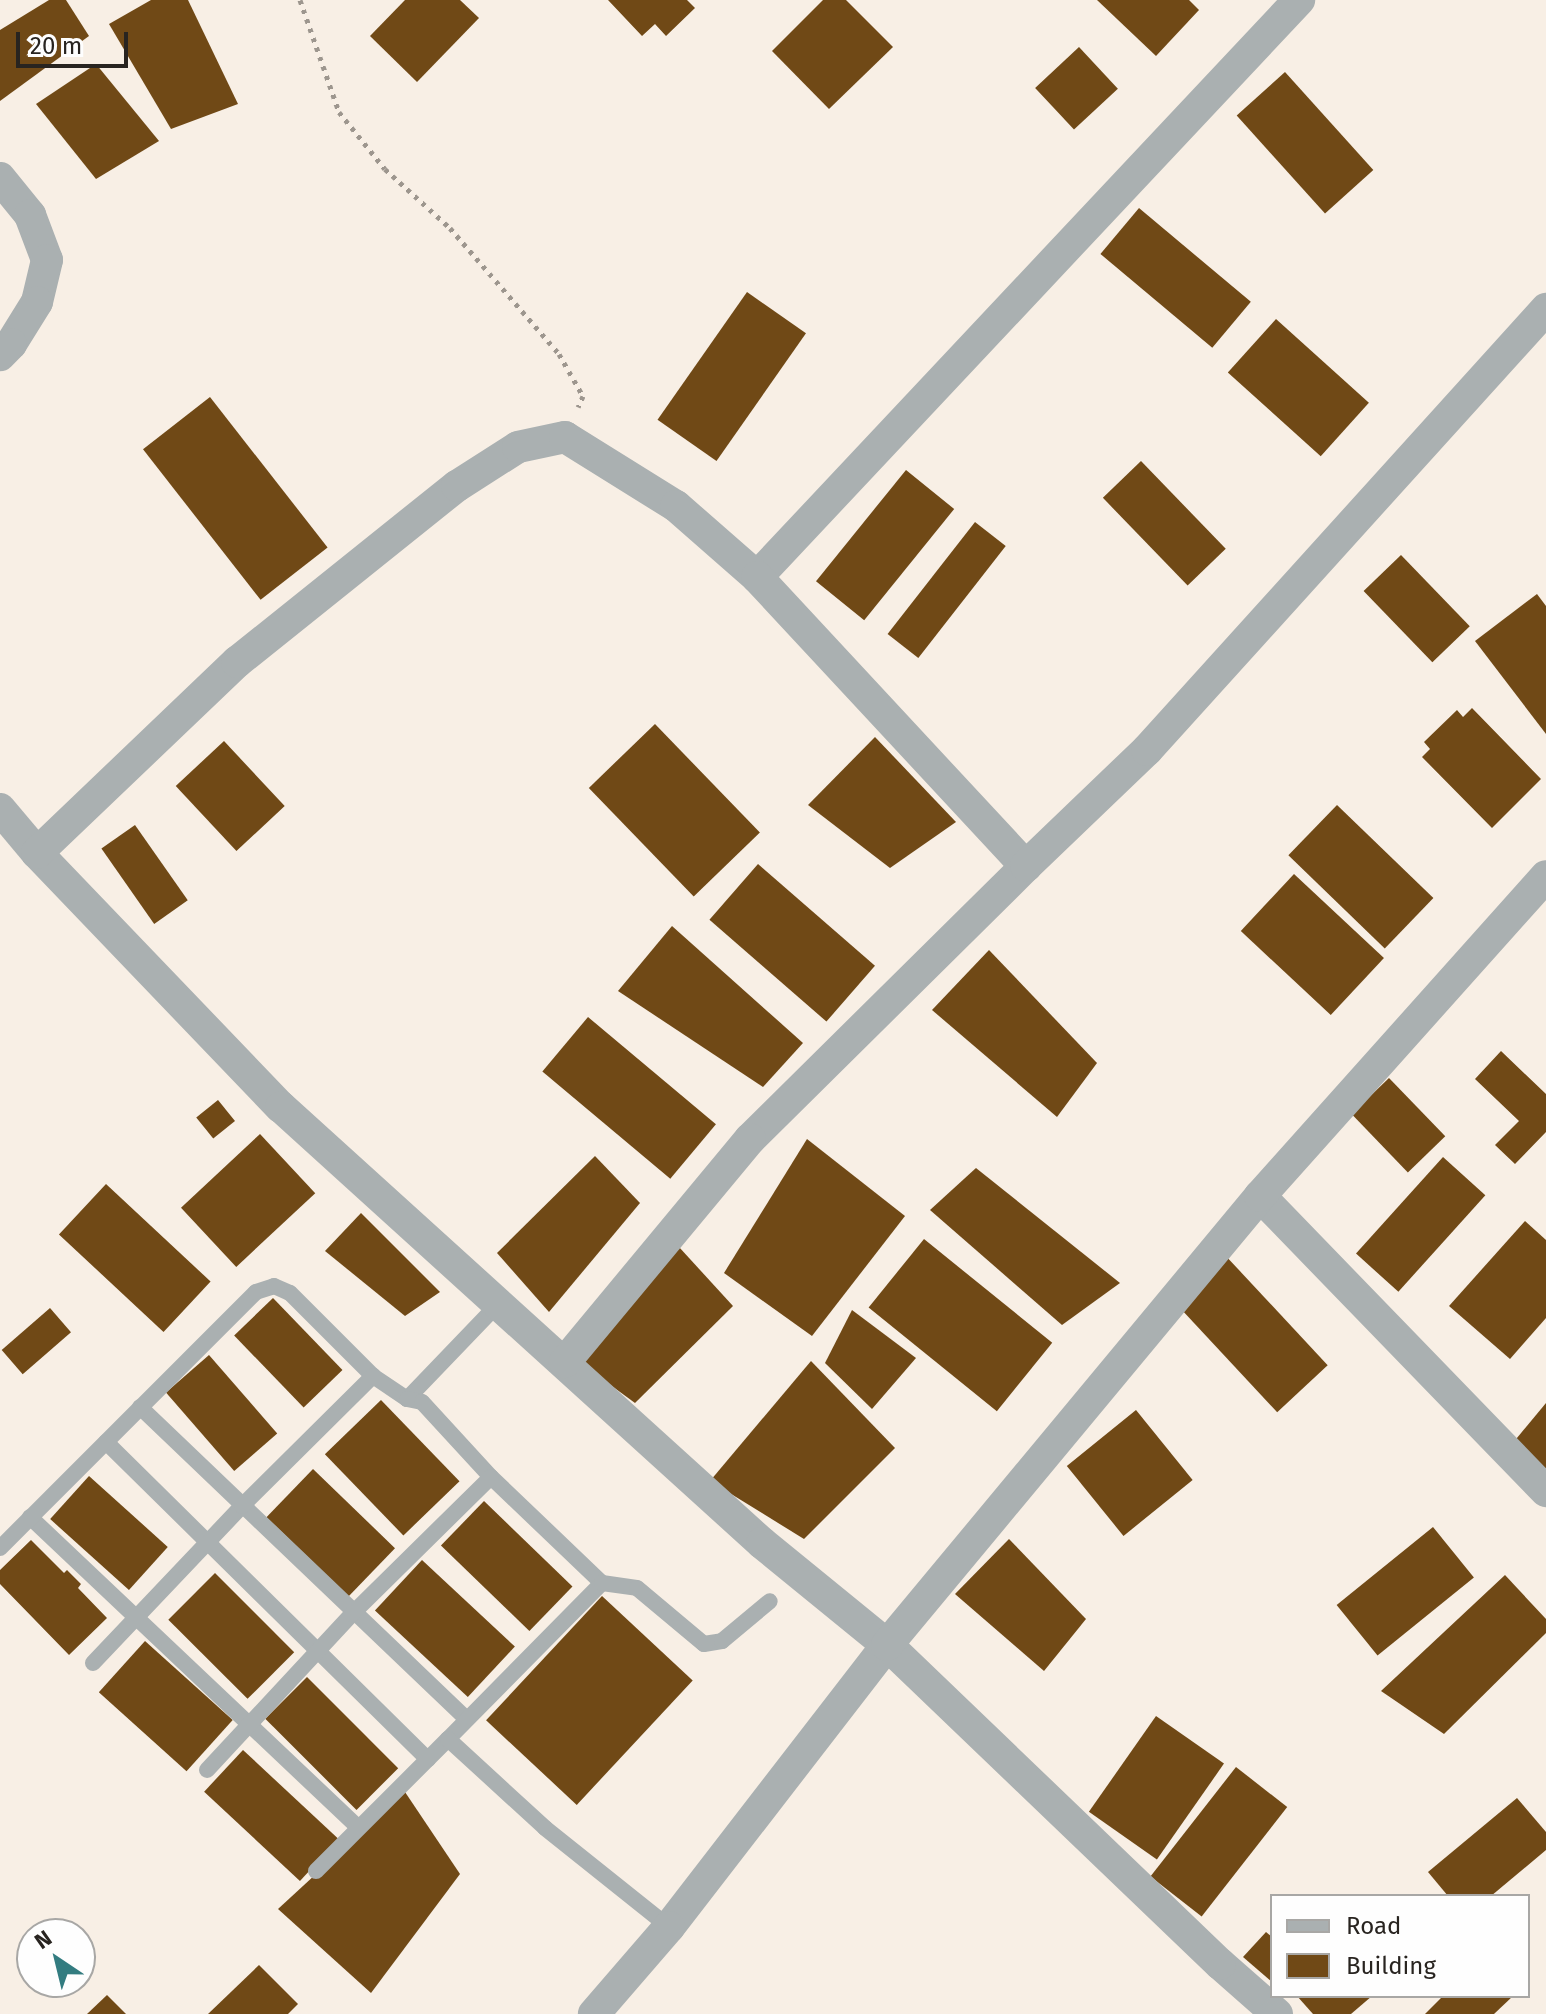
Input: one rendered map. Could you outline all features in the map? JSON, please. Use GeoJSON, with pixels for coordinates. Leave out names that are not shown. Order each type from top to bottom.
{"type":"FeatureCollection","features":[{"type":"Feature","properties":{"kind":"street"},"geometry":{"type":"LineString","coordinates":[[757,577],[1299,0]]}},
{"type":"Feature","properties":{"kind":"street"},"geometry":{"type":"LineString","coordinates":[[0,178],[30,215],[47,260],[37,302],[0,355]]}},
{"type":"Feature","properties":{"kind":"street"},"geometry":{"type":"LineString","coordinates":[[565,1362],[750,1139],[1147,750],[1546,309]]}},
{"type":"Feature","properties":{"kind":"street"},"geometry":{"type":"LineString","coordinates":[[37,853],[237,662],[457,486],[518,447],[565,437],[676,506],[757,577],[1026,866]]}},
{"type":"Feature","properties":{"kind":"street"},"geometry":{"type":"LineString","coordinates":[[2,816],[281,1107],[762,1543],[887,1645],[1220,1964],[1277,2014]]}},
{"type":"Feature","properties":{"kind":"street"},"geometry":{"type":"LineString","coordinates":[[594,2014],[669,1927],[887,1645],[1260,1196],[1540,898]]}},
{"type":"Feature","properties":{"kind":"street"},"geometry":{"type":"LineString","coordinates":[[1260,1196],[1546,1491]]}},
{"type":"Feature","properties":{"kind":"lane"},"geometry":{"type":"LineString","coordinates":[[0,1548],[256,1292],[274,1286],[290,1293],[373,1376],[407,1399],[422,1402],[491,1477],[602,1583],[637,1588],[704,1644],[722,1641],[770,1601]]}},
{"type":"Feature","properties":{"kind":"lane"},"geometry":{"type":"LineString","coordinates":[[407,1399],[497,1305]]}},
{"type":"Feature","properties":{"kind":"lane"},"geometry":{"type":"LineString","coordinates":[[93,1663],[242,1506],[373,1376]]}},
{"type":"Feature","properties":{"kind":"lane"},"geometry":{"type":"LineString","coordinates":[[140,1407],[352,1614],[466,1719]]}},
{"type":"Feature","properties":{"kind":"lane"},"geometry":{"type":"LineString","coordinates":[[106,1442],[428,1759]]}},
{"type":"Feature","properties":{"kind":"lane"},"geometry":{"type":"LineString","coordinates":[[207,1770],[249,1721],[352,1614],[491,1477]]}},
{"type":"Feature","properties":{"kind":"lane"},"geometry":{"type":"LineString","coordinates":[[30,1517],[357,1826]]}},
{"type":"Feature","properties":{"kind":"lane"},"geometry":{"type":"LineString","coordinates":[[316,1871],[357,1826],[428,1759],[602,1583]]}},
{"type":"Feature","properties":{"kind":"lane"},"geometry":{"type":"LineString","coordinates":[[448,1739],[545,1828],[669,1927]]}},
{"type":"Feature","properties":{"kind":"path"},"geometry":{"type":"LineString","coordinates":[[300,0],[339,112],[385,169],[450,228],[559,354],[583,396],[565,437]]}},
{"type":"Feature","properties":{"kind":"building"},"geometry":{"type":"Polygon","coordinates":[[[49,0],[66,0],[89,36],[0,101],[0,30],[49,0]]]}},
{"type":"Feature","properties":{"kind":"building"},"geometry":{"type":"Polygon","coordinates":[[[151,0],[188,0],[238,104],[171,129],[109,24],[151,0]]]}},
{"type":"Feature","properties":{"kind":"building"},"geometry":{"type":"Polygon","coordinates":[[[405,0],[460,0],[479,18],[417,82],[370,36],[405,0]]]}},
{"type":"Feature","properties":{"kind":"building"},"geometry":{"type":"Polygon","coordinates":[[[608,0],[687,0],[695,8],[666,36],[655,24],[642,36],[608,0]]]}},
{"type":"Feature","properties":{"kind":"building"},"geometry":{"type":"Polygon","coordinates":[[[823,0],[846,0],[893,47],[829,109],[772,51],[823,0]]]}},
{"type":"Feature","properties":{"kind":"building"},"geometry":{"type":"Polygon","coordinates":[[[1097,0],[1189,0],[1199,10],[1156,56],[1097,0]]]}},
{"type":"Feature","properties":{"kind":"building"},"geometry":{"type":"Polygon","coordinates":[[[1079,47],[1118,89],[1074,130],[1035,88],[1079,47]]]}},
{"type":"Feature","properties":{"kind":"building"},"geometry":{"type":"Polygon","coordinates":[[[96,64],[159,141],[96,179],[36,104],[96,64]]]}},
{"type":"Feature","properties":{"kind":"building"},"geometry":{"type":"Polygon","coordinates":[[[1285,72],[1373,170],[1325,214],[1237,115],[1285,72]]]}},
{"type":"Feature","properties":{"kind":"building"},"geometry":{"type":"Polygon","coordinates":[[[1139,208],[1251,302],[1212,348],[1100,254],[1139,208]]]}},
{"type":"Feature","properties":{"kind":"building"},"geometry":{"type":"Polygon","coordinates":[[[747,292],[806,333],[717,461],[658,420],[747,292]]]}},
{"type":"Feature","properties":{"kind":"building"},"geometry":{"type":"Polygon","coordinates":[[[1276,319],[1369,403],[1321,456],[1228,373],[1276,319]]]}},
{"type":"Feature","properties":{"kind":"building"},"geometry":{"type":"Polygon","coordinates":[[[210,397],[328,548],[261,600],[143,449],[210,397]]]}},
{"type":"Feature","properties":{"kind":"building"},"geometry":{"type":"Polygon","coordinates":[[[1141,461],[1226,549],[1188,586],[1103,498],[1141,461]]]}},
{"type":"Feature","properties":{"kind":"building"},"geometry":{"type":"Polygon","coordinates":[[[906,470],[954,509],[864,620],[816,581],[906,470]]]}},
{"type":"Feature","properties":{"kind":"building"},"geometry":{"type":"Polygon","coordinates":[[[975,522],[1006,546],[918,658],[888,634],[975,522]]]}},
{"type":"Feature","properties":{"kind":"building"},"geometry":{"type":"Polygon","coordinates":[[[1401,555],[1470,626],[1432,662],[1364,591],[1401,555]]]}},
{"type":"Feature","properties":{"kind":"building"},"geometry":{"type":"Polygon","coordinates":[[[1537,594],[1546,606],[1546,734],[1475,641],[1537,594]]]}},
{"type":"Feature","properties":{"kind":"building"},"geometry":{"type":"Polygon","coordinates":[[[1472,708],[1541,779],[1492,828],[1422,757],[1430,749],[1424,742],[1457,710],[1463,717],[1472,708]]]}},
{"type":"Feature","properties":{"kind":"building"},"geometry":{"type":"Polygon","coordinates":[[[655,724],[760,833],[694,897],[589,788],[655,724]]]}},
{"type":"Feature","properties":{"kind":"building"},"geometry":{"type":"Polygon","coordinates":[[[875,737],[956,822],[890,868],[808,805],[875,737]]]}},
{"type":"Feature","properties":{"kind":"building"},"geometry":{"type":"Polygon","coordinates":[[[224,741],[285,806],[236,851],[176,786],[224,741]]]}},
{"type":"Feature","properties":{"kind":"building"},"geometry":{"type":"Polygon","coordinates":[[[1337,805],[1433,898],[1385,948],[1288,855],[1337,805]]]}},
{"type":"Feature","properties":{"kind":"building"},"geometry":{"type":"Polygon","coordinates":[[[135,825],[188,900],[154,924],[101,849],[135,825]]]}},
{"type":"Feature","properties":{"kind":"building"},"geometry":{"type":"Polygon","coordinates":[[[758,864],[875,966],[826,1022],[709,920],[758,864]]]}},
{"type":"Feature","properties":{"kind":"building"},"geometry":{"type":"Polygon","coordinates":[[[1294,874],[1384,958],[1331,1015],[1241,931],[1294,874]]]}},
{"type":"Feature","properties":{"kind":"building"},"geometry":{"type":"Polygon","coordinates":[[[672,926],[803,1043],[763,1087],[618,991],[672,926]]]}},
{"type":"Feature","properties":{"kind":"building"},"geometry":{"type":"Polygon","coordinates":[[[989,950],[1097,1063],[1057,1117],[932,1010],[989,950]]]}},
{"type":"Feature","properties":{"kind":"building"},"geometry":{"type":"Polygon","coordinates":[[[588,1017],[716,1124],[670,1179],[542,1071],[588,1017]]]}},
{"type":"Feature","properties":{"kind":"building"},"geometry":{"type":"Polygon","coordinates":[[[1501,1051],[1546,1094],[1546,1132],[1515,1164],[1495,1145],[1519,1121],[1475,1079],[1501,1051]]]}},
{"type":"Feature","properties":{"kind":"building"},"geometry":{"type":"Polygon","coordinates":[[[1389,1078],[1445,1136],[1408,1172],[1352,1114],[1389,1078]]]}},
{"type":"Feature","properties":{"kind":"building"},"geometry":{"type":"Polygon","coordinates":[[[218,1100],[235,1121],[213,1139],[196,1118],[218,1100]]]}},
{"type":"Feature","properties":{"kind":"building"},"geometry":{"type":"Polygon","coordinates":[[[260,1134],[315,1193],[236,1267],[181,1208],[260,1134]]]}},
{"type":"Feature","properties":{"kind":"building"},"geometry":{"type":"Polygon","coordinates":[[[807,1139],[905,1216],[812,1336],[724,1273],[807,1139]]]}},
{"type":"Feature","properties":{"kind":"building"},"geometry":{"type":"Polygon","coordinates":[[[595,1156],[640,1203],[549,1312],[497,1253],[595,1156]]]}},
{"type":"Feature","properties":{"kind":"building"},"geometry":{"type":"Polygon","coordinates":[[[1443,1157],[1485,1195],[1398,1292],[1356,1254],[1443,1157]]]}},
{"type":"Feature","properties":{"kind":"building"},"geometry":{"type":"Polygon","coordinates":[[[976,1168],[1120,1283],[1062,1325],[930,1210],[976,1168]]]}},
{"type":"Feature","properties":{"kind":"building"},"geometry":{"type":"Polygon","coordinates":[[[106,1184],[211,1282],[164,1332],[59,1234],[106,1184]]]}},
{"type":"Feature","properties":{"kind":"building"},"geometry":{"type":"Polygon","coordinates":[[[361,1213],[440,1292],[405,1316],[325,1251],[361,1213]]]}},
{"type":"Feature","properties":{"kind":"building"},"geometry":{"type":"Polygon","coordinates":[[[1525,1221],[1546,1240],[1546,1318],[1510,1359],[1449,1306],[1525,1221]]]}},
{"type":"Feature","properties":{"kind":"building"},"geometry":{"type":"Polygon","coordinates":[[[924,1239],[1052,1343],[997,1411],[869,1307],[924,1239]]]}},
{"type":"Feature","properties":{"kind":"building"},"geometry":{"type":"Polygon","coordinates":[[[679,1247],[733,1306],[635,1403],[575,1359],[679,1247]]]}},
{"type":"Feature","properties":{"kind":"building"},"geometry":{"type":"Polygon","coordinates":[[[1224,1254],[1328,1365],[1277,1412],[1174,1301],[1224,1254]]]}},
{"type":"Feature","properties":{"kind":"building"},"geometry":{"type":"Polygon","coordinates":[[[273,1298],[342,1370],[304,1407],[234,1336],[273,1298]]]}},
{"type":"Feature","properties":{"kind":"building"},"geometry":{"type":"Polygon","coordinates":[[[50,1308],[71,1332],[23,1374],[2,1350],[50,1308]]]}},
{"type":"Feature","properties":{"kind":"building"},"geometry":{"type":"Polygon","coordinates":[[[852,1310],[916,1358],[872,1409],[825,1363],[852,1310]]]}},
{"type":"Feature","properties":{"kind":"building"},"geometry":{"type":"Polygon","coordinates":[[[209,1355],[277,1433],[234,1471],[166,1392],[209,1355]]]}},
{"type":"Feature","properties":{"kind":"building"},"geometry":{"type":"Polygon","coordinates":[[[811,1361],[895,1448],[804,1539],[710,1481],[811,1361]]]}},
{"type":"Feature","properties":{"kind":"building"},"geometry":{"type":"Polygon","coordinates":[[[381,1400],[459,1481],[403,1535],[325,1454],[381,1400]]]}},
{"type":"Feature","properties":{"kind":"building"},"geometry":{"type":"Polygon","coordinates":[[[1546,1403],[1546,1472],[1512,1444],[1546,1403]]]}},
{"type":"Feature","properties":{"kind":"building"},"geometry":{"type":"Polygon","coordinates":[[[1136,1410],[1193,1480],[1123,1536],[1067,1466],[1136,1410]]]}},
{"type":"Feature","properties":{"kind":"building"},"geometry":{"type":"Polygon","coordinates":[[[313,1469],[395,1548],[348,1596],[266,1517],[313,1469]]]}},
{"type":"Feature","properties":{"kind":"building"},"geometry":{"type":"Polygon","coordinates":[[[89,1476],[168,1547],[129,1590],[50,1519],[89,1476]]]}},
{"type":"Feature","properties":{"kind":"building"},"geometry":{"type":"Polygon","coordinates":[[[484,1501],[572,1586],[529,1631],[441,1546],[484,1501]]]}},
{"type":"Feature","properties":{"kind":"building"},"geometry":{"type":"Polygon","coordinates":[[[1433,1527],[1474,1578],[1378,1656],[1337,1605],[1433,1527]]]}},
{"type":"Feature","properties":{"kind":"building"},"geometry":{"type":"Polygon","coordinates":[[[1009,1539],[1086,1619],[1044,1671],[955,1594],[1009,1539]]]}},
{"type":"Feature","properties":{"kind":"building"},"geometry":{"type":"Polygon","coordinates":[[[31,1540],[64,1573],[67,1570],[81,1584],[78,1588],[107,1618],[69,1655],[0,1584],[0,1570],[31,1540]]]}},
{"type":"Feature","properties":{"kind":"building"},"geometry":{"type":"Polygon","coordinates":[[[422,1560],[515,1647],[468,1697],[375,1610],[422,1560]]]}},
{"type":"Feature","properties":{"kind":"building"},"geometry":{"type":"Polygon","coordinates":[[[215,1573],[294,1652],[248,1699],[168,1620],[215,1573]]]}},
{"type":"Feature","properties":{"kind":"building"},"geometry":{"type":"Polygon","coordinates":[[[1505,1575],[1546,1619],[1546,1633],[1444,1734],[1381,1691],[1505,1575]]]}},
{"type":"Feature","properties":{"kind":"building"},"geometry":{"type":"Polygon","coordinates":[[[602,1596],[693,1681],[577,1805],[486,1720],[602,1596]]]}},
{"type":"Feature","properties":{"kind":"building"},"geometry":{"type":"Polygon","coordinates":[[[145,1641],[233,1720],[187,1771],[99,1692],[145,1641]]]}},
{"type":"Feature","properties":{"kind":"building"},"geometry":{"type":"Polygon","coordinates":[[[307,1677],[398,1768],[356,1810],[265,1719],[307,1677]]]}},
{"type":"Feature","properties":{"kind":"building"},"geometry":{"type":"Polygon","coordinates":[[[1156,1716],[1224,1764],[1157,1859],[1089,1812],[1156,1716]]]}},
{"type":"Feature","properties":{"kind":"building"},"geometry":{"type":"Polygon","coordinates":[[[243,1750],[339,1839],[300,1881],[204,1792],[243,1750]]]}},
{"type":"Feature","properties":{"kind":"building"},"geometry":{"type":"Polygon","coordinates":[[[1236,1767],[1287,1807],[1202,1917],[1150,1877],[1236,1767]]]}},
{"type":"Feature","properties":{"kind":"building"},"geometry":{"type":"Polygon","coordinates":[[[405,1792],[460,1874],[371,1993],[278,1909],[405,1792]]]}},
{"type":"Feature","properties":{"kind":"building"},"geometry":{"type":"Polygon","coordinates":[[[1517,1798],[1546,1832],[1546,1850],[1493,1894],[1446,1894],[1428,1872],[1517,1798]]]}},
{"type":"Feature","properties":{"kind":"building"},"geometry":{"type":"Polygon","coordinates":[[[1266,1932],[1270,1935],[1270,1980],[1243,1957],[1266,1932]]]}},
{"type":"Feature","properties":{"kind":"building"},"geometry":{"type":"Polygon","coordinates":[[[259,1965],[298,2004],[288,2014],[208,2014],[259,1965]]]}},
{"type":"Feature","properties":{"kind":"building"},"geometry":{"type":"Polygon","coordinates":[[[107,1995],[126,2014],[87,2014],[107,1995]]]}},
{"type":"Feature","properties":{"kind":"building"},"geometry":{"type":"Polygon","coordinates":[[[1299,1998],[1370,1998],[1351,2014],[1313,2014],[1299,1998]]]}},
{"type":"Feature","properties":{"kind":"building"},"geometry":{"type":"Polygon","coordinates":[[[1441,1998],[1511,1998],[1494,2014],[1425,2014],[1441,1998]]]}}]}
